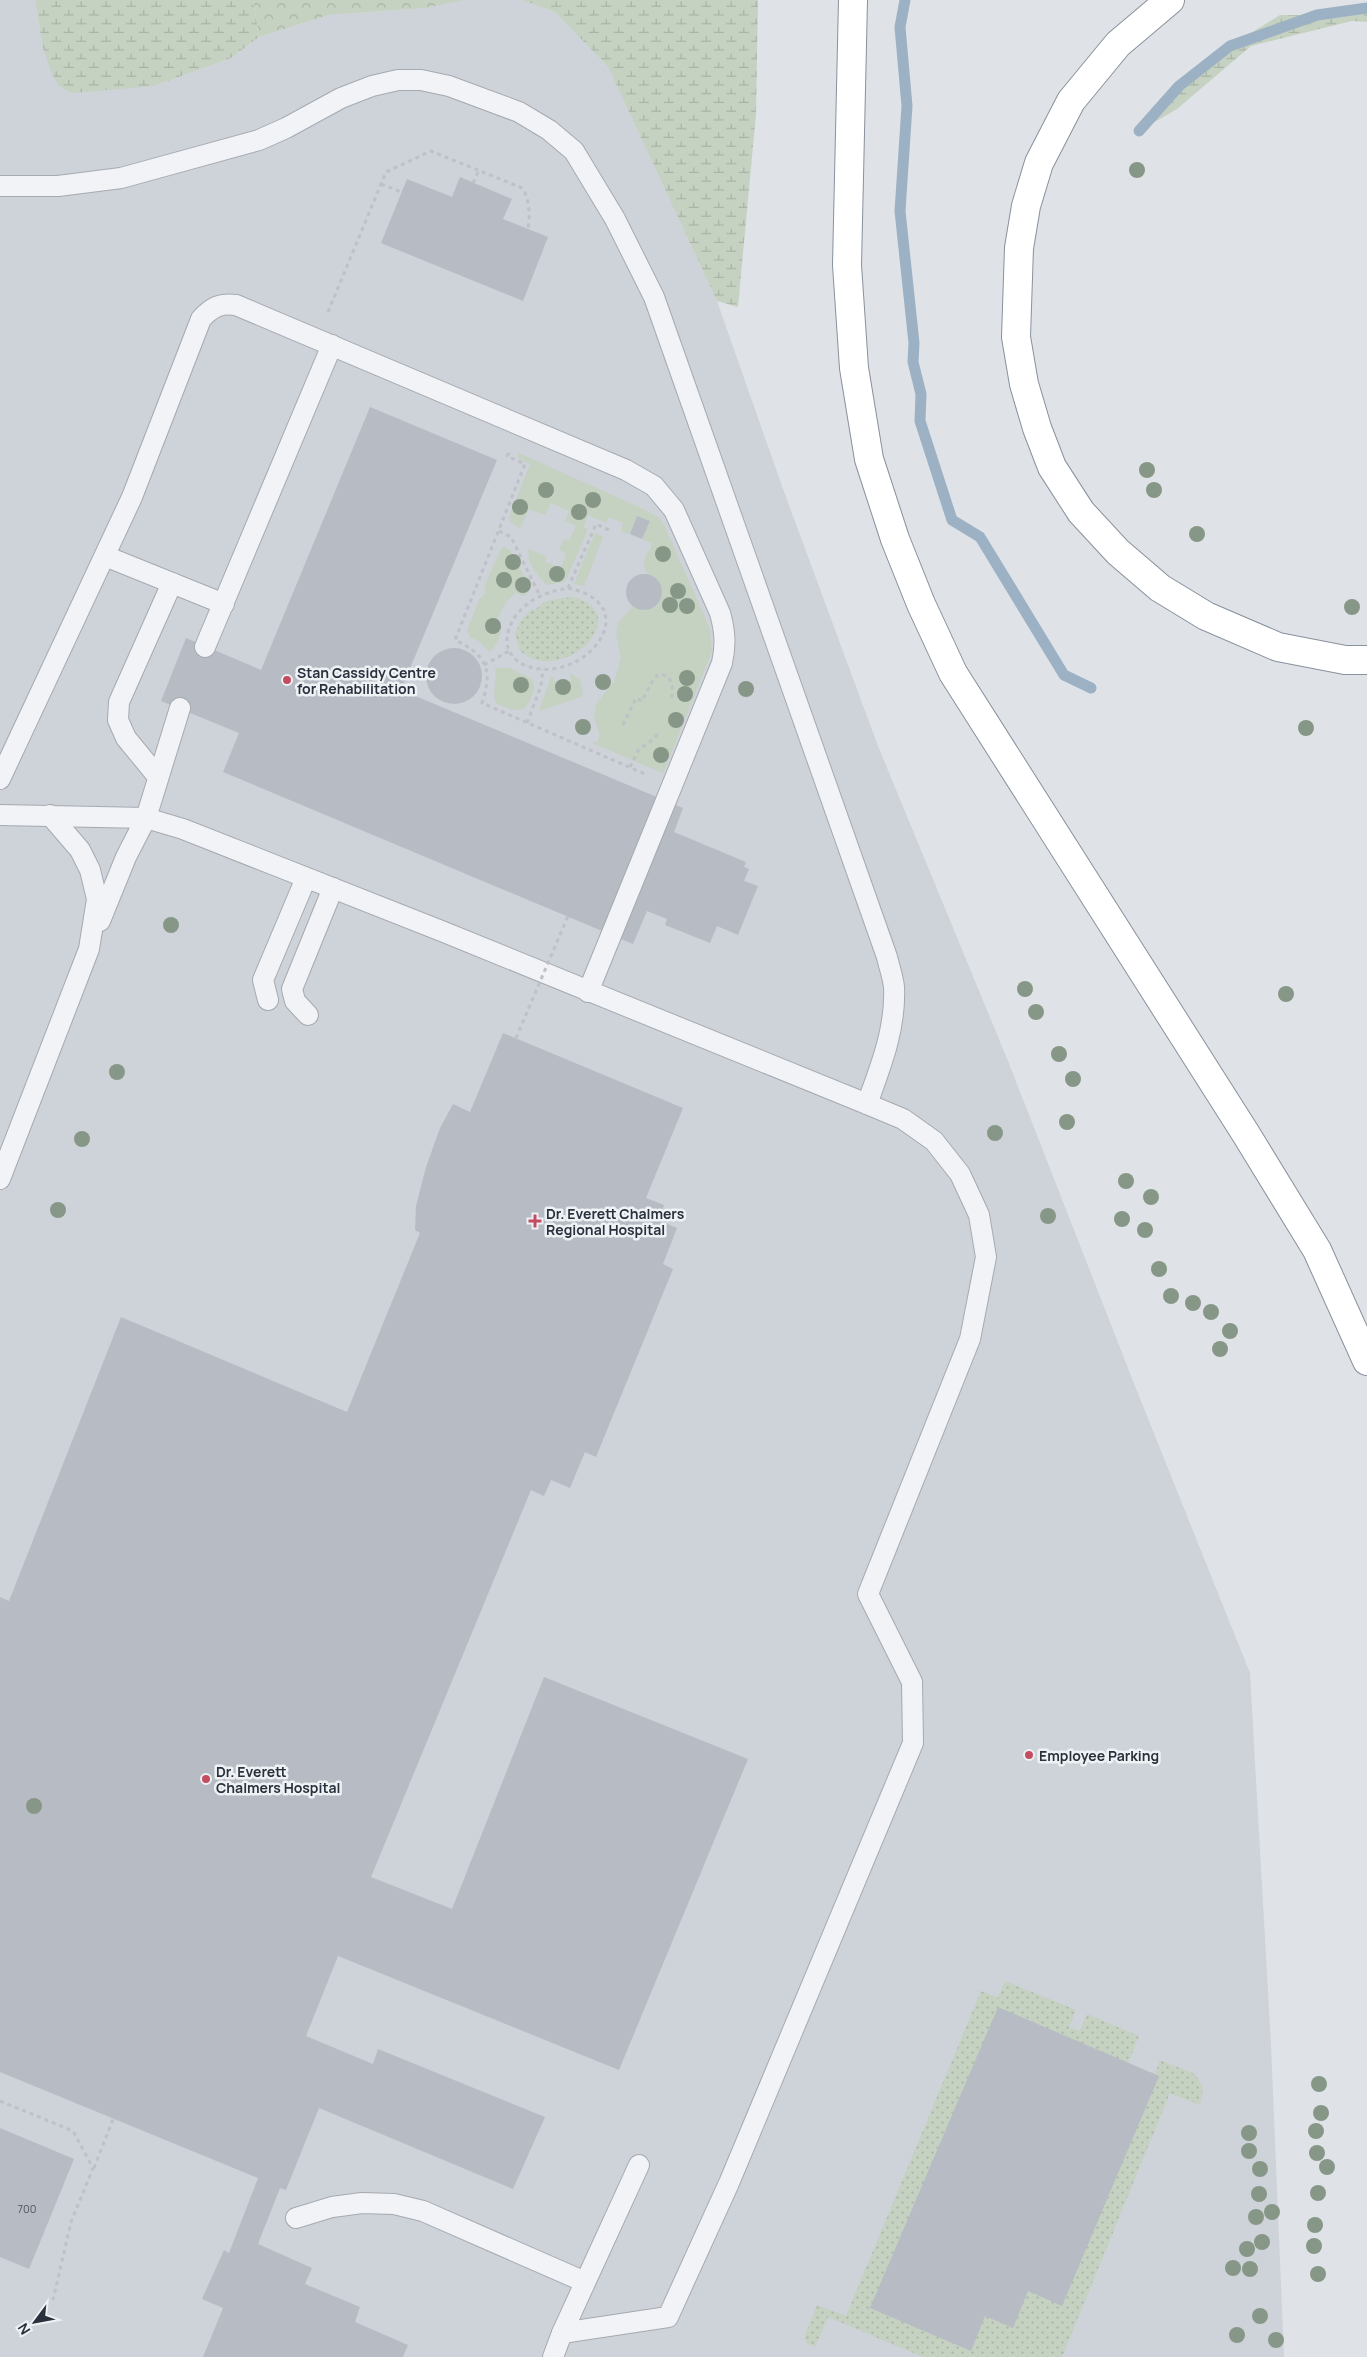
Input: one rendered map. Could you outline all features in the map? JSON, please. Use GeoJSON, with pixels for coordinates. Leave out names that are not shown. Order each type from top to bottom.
{"type":"FeatureCollection","features":[{"type":"Feature","properties":{"kind":"highway"},"geometry":{"type":"LineString","coordinates":[[853,0],[847,265],[854,368],[869,458],[896,538],[921,604],[953,673],[1246,1134],[1312,1242],[1367,1361]]}},
{"type":"Feature","properties":{"kind":"highway"},"geometry":{"type":"LineString","coordinates":[[1170,0],[1118,44],[1071,101],[1040,163],[1026,206],[1019,248],[1016,337],[1024,384],[1037,428],[1052,468],[1081,512],[1118,552],[1160,588],[1206,616],[1278,647],[1345,660],[1367,660]]}},
{"type":"Feature","properties":{"kind":"lane"},"geometry":{"type":"LineString","coordinates":[[0,186],[95,183],[153,170],[258,140],[286,128],[341,98],[372,86],[398,80],[421,80],[449,86],[518,112],[550,130],[574,151],[615,218],[654,297],[887,956],[894,986],[889,1043],[867,1104]]}},
{"type":"Feature","properties":{"kind":"lane"},"geometry":{"type":"LineString","coordinates":[[0,778],[132,497],[201,320],[211,308],[223,304],[236,305],[626,470],[654,486],[665,497],[678,518],[720,613],[725,631],[726,647],[722,664],[588,992]]}},
{"type":"Feature","properties":{"kind":"lane"},"geometry":{"type":"LineString","coordinates":[[205,647],[332,345]]}},
{"type":"Feature","properties":{"kind":"lane"},"geometry":{"type":"LineString","coordinates":[[105,556],[224,604]]}},
{"type":"Feature","properties":{"kind":"lane"},"geometry":{"type":"LineString","coordinates":[[158,777],[126,738],[118,720],[119,702],[172,583]]}},
{"type":"Feature","properties":{"kind":"lane"},"geometry":{"type":"LineString","coordinates":[[0,1179],[126,857],[146,818],[180,708]]}},
{"type":"Feature","properties":{"kind":"lane"},"geometry":{"type":"LineString","coordinates":[[0,815],[146,818],[182,829],[333,888],[867,1104],[903,1119],[934,1141],[960,1174],[979,1215],[986,1257],[970,1339],[868,1594],[912,1682],[912,1743],[729,2183],[668,2317],[562,2333]]}},
{"type":"Feature","properties":{"kind":"lane"},"geometry":{"type":"LineString","coordinates":[[50,816],[80,850],[90,870],[97,899],[89,949]]}},
{"type":"Feature","properties":{"kind":"lane"},"geometry":{"type":"LineString","coordinates":[[268,1000],[263,980],[306,878]]}},
{"type":"Feature","properties":{"kind":"lane"},"geometry":{"type":"LineString","coordinates":[[308,1015],[296,1002],[292,990],[333,888]]}},
{"type":"Feature","properties":{"kind":"lane"},"geometry":{"type":"LineString","coordinates":[[553,2357],[562,2333],[639,2165]]}},
{"type":"Feature","properties":{"kind":"lane"},"geometry":{"type":"LineString","coordinates":[[296,2218],[332,2206],[362,2203],[394,2204],[423,2211],[586,2282]]}},
{"type":"Feature","properties":{"kind":"path"},"geometry":{"type":"LineString","coordinates":[[337,289],[386,172],[431,151],[522,188],[525,192],[530,218],[528,229]]}},
{"type":"Feature","properties":{"kind":"path"},"geometry":{"type":"LineString","coordinates":[[473,183],[479,170]]}},
{"type":"Feature","properties":{"kind":"path"},"geometry":{"type":"LineString","coordinates":[[381,184],[401,192]]}},
{"type":"Feature","properties":{"kind":"path"},"geometry":{"type":"LineString","coordinates":[[521,425],[508,456],[525,464],[455,640],[471,647],[484,665],[488,684],[482,703],[652,777]]}},
{"type":"Feature","properties":{"kind":"path"},"geometry":{"type":"LineString","coordinates":[[568,588],[596,524],[611,531]]}},
{"type":"Feature","properties":{"kind":"path"},"geometry":{"type":"LineString","coordinates":[[499,531],[511,537],[540,596]]}},
{"type":"Feature","properties":{"kind":"path"},"geometry":{"type":"LineString","coordinates":[[568,588],[594,597],[602,607],[607,620],[606,631],[601,640],[584,658],[567,666],[537,669],[521,663],[509,651],[506,640],[515,616],[526,604],[540,596],[568,588]]}},
{"type":"Feature","properties":{"kind":"path"},"geometry":{"type":"LineString","coordinates":[[484,665],[509,651]]}},
{"type":"Feature","properties":{"kind":"path"},"geometry":{"type":"LineString","coordinates":[[527,723],[541,686],[543,669]]}},
{"type":"Feature","properties":{"kind":"path"},"geometry":{"type":"LineString","coordinates":[[622,724],[636,698],[642,701],[654,678],[662,674],[670,680],[673,688],[668,708]]}},
{"type":"Feature","properties":{"kind":"path"},"geometry":{"type":"LineString","coordinates":[[630,767],[639,749],[654,739],[661,725]]}},
{"type":"Feature","properties":{"kind":"path"},"geometry":{"type":"LineString","coordinates":[[516,1038],[568,916]]}},
{"type":"Feature","properties":{"kind":"path"},"geometry":{"type":"LineString","coordinates":[[0,2101],[73,2131],[94,2168]]}},
{"type":"Feature","properties":{"kind":"path"},"geometry":{"type":"LineString","coordinates":[[52,2300],[71,2222],[113,2119]]}},
{"type":"Feature","properties":{"kind":"shaded area","name":"Dr. Everett Chalmers Regional Hospital"},"geometry":{"type":"Polygon","coordinates":[[[0,0],[35,0],[43,48],[138,87],[154,86],[231,58],[259,37],[329,15],[425,8],[461,0],[522,0],[555,12],[608,67],[717,301],[783,489],[878,746],[1008,1061],[1250,1673],[1271,2045],[1284,2357],[0,2357],[0,0]]]}},
{"type":"Feature","properties":{"kind":"green space"},"geometry":{"type":"Polygon","coordinates":[[[35,0],[253,0],[259,37],[231,58],[154,86],[72,93],[59,86],[52,74],[43,48],[35,0]]]}},
{"type":"Feature","properties":{"kind":"green space"},"geometry":{"type":"Polygon","coordinates":[[[253,0],[464,0],[425,8],[329,15],[259,37],[253,0]]]}},
{"type":"Feature","properties":{"kind":"green space"},"geometry":{"type":"Polygon","coordinates":[[[522,0],[758,0],[756,114],[738,307],[717,301],[608,67],[555,12],[522,0]]]}},
{"type":"Feature","properties":{"kind":"green space"},"geometry":{"type":"Polygon","coordinates":[[[1367,8],[1367,22],[1352,21],[1251,46],[1177,109],[1139,131],[1179,86],[1230,46],[1280,15],[1317,15],[1367,8]]]}},
{"type":"Feature","properties":{"kind":"green space"},"geometry":{"type":"Polygon","coordinates":[[[519,453],[641,508],[659,518],[665,527],[710,629],[712,651],[663,773],[592,743],[598,741],[600,736],[594,717],[596,704],[614,682],[621,658],[616,634],[618,623],[633,606],[643,611],[657,606],[663,593],[658,580],[647,572],[644,565],[652,544],[642,539],[650,521],[637,516],[630,534],[621,531],[623,523],[608,517],[606,523],[588,515],[583,527],[588,529],[567,578],[564,582],[547,585],[531,564],[529,549],[547,557],[545,562],[561,568],[566,553],[559,550],[564,539],[569,541],[576,526],[565,521],[569,511],[551,503],[545,515],[529,509],[520,528],[510,522],[509,517],[530,464],[518,458],[519,453]]]}},
{"type":"Feature","properties":{"kind":"green space"},"geometry":{"type":"Polygon","coordinates":[[[595,533],[603,537],[584,586],[574,584],[595,533]]]}},
{"type":"Feature","properties":{"kind":"green space"},"geometry":{"type":"Polygon","coordinates":[[[504,547],[510,550],[530,586],[526,595],[522,596],[516,592],[505,603],[496,622],[502,627],[499,638],[489,652],[479,641],[470,637],[467,630],[480,598],[483,597],[486,590],[484,587],[501,549],[504,547]]]}},
{"type":"Feature","properties":{"kind":"green space"},"geometry":{"type":"Polygon","coordinates":[[[572,597],[591,605],[598,617],[596,630],[587,644],[573,654],[556,660],[538,660],[520,651],[515,634],[521,620],[532,609],[535,610],[543,603],[550,600],[572,597]]]}},
{"type":"Feature","properties":{"kind":"green space"},"geometry":{"type":"Polygon","coordinates":[[[495,668],[510,668],[532,679],[534,687],[532,695],[524,709],[512,710],[496,703],[494,695],[495,668]]]}},
{"type":"Feature","properties":{"kind":"green space"},"geometry":{"type":"Polygon","coordinates":[[[570,673],[580,680],[583,693],[581,697],[539,711],[551,677],[553,676],[555,684],[571,681],[570,673]]]}},
{"type":"Feature","properties":{"kind":"green space"},"geometry":{"type":"Polygon","coordinates":[[[1005,1981],[1076,2010],[1069,2027],[1080,2031],[1087,2014],[1139,2036],[1128,2063],[1155,2074],[1160,2060],[1195,2074],[1203,2088],[1200,2105],[1170,2093],[1062,2357],[923,2357],[828,2317],[815,2347],[807,2344],[804,2338],[817,2305],[846,2316],[981,1991],[998,1998],[1005,1981]]]}},
{"type":"Feature","properties":{"kind":"building"},"geometry":{"type":"Polygon","coordinates":[[[460,177],[512,199],[503,219],[548,237],[523,301],[381,243],[407,179],[452,197],[460,177]]]}},
{"type":"Feature","properties":{"kind":"building","name":"Stan Cassidy Centre for Rehabilitation"},"geometry":{"type":"Polygon","coordinates":[[[370,407],[497,460],[401,690],[683,808],[674,832],[746,862],[744,867],[749,869],[744,881],[758,886],[738,935],[717,926],[710,943],[665,925],[667,919],[647,911],[633,944],[223,772],[239,733],[161,701],[186,638],[261,670],[370,407]]]}},
{"type":"Feature","properties":{"kind":"building"},"geometry":{"type":"Polygon","coordinates":[[[637,516],[650,521],[642,539],[630,534],[637,516]]]}},
{"type":"Feature","properties":{"kind":"building"},"geometry":{"type":"Polygon","coordinates":[[[644,574],[651,575],[657,579],[661,585],[661,599],[657,605],[651,609],[644,610],[637,609],[631,605],[627,599],[626,592],[627,585],[631,579],[637,575],[644,574]]]}},
{"type":"Feature","properties":{"kind":"building"},"geometry":{"type":"Polygon","coordinates":[[[454,648],[465,650],[474,656],[480,665],[482,676],[480,687],[474,696],[465,702],[454,704],[443,702],[434,696],[428,687],[426,676],[428,665],[434,656],[443,650],[454,648]]]}},
{"type":"Feature","properties":{"kind":"building","name":"Dr. Everett Chalmers Hospital"},"geometry":{"type":"Polygon","coordinates":[[[503,1033],[683,1108],[646,1198],[664,1205],[658,1220],[677,1228],[663,1264],[673,1269],[596,1457],[585,1452],[570,1488],[551,1480],[544,1496],[531,1490],[371,1877],[452,1909],[544,1677],[748,1759],[619,2070],[338,1956],[306,2036],[373,2064],[378,2049],[545,2117],[513,2189],[319,2108],[286,2190],[280,2188],[258,2244],[312,2268],[305,2284],[360,2307],[355,2322],[408,2345],[403,2357],[203,2357],[223,2308],[202,2299],[224,2250],[229,2253],[258,2178],[0,2072],[0,1597],[9,1601],[121,1317],[347,1412],[420,1233],[415,1230],[416,1206],[426,1167],[440,1128],[453,1104],[470,1112],[503,1033]]]}},
{"type":"Feature","properties":{"kind":"building"},"geometry":{"type":"Polygon","coordinates":[[[998,2007],[1159,2076],[1062,2306],[1028,2291],[1013,2328],[985,2316],[971,2351],[870,2308],[998,2007]]]}},
{"type":"Feature","properties":{"kind":"building"},"geometry":{"type":"Polygon","coordinates":[[[0,2128],[74,2159],[29,2269],[0,2257],[0,2128]]]}},
{"type":"Feature","properties":{"kind":"waterway"},"geometry":{"type":"LineString","coordinates":[[905,0],[900,27],[907,106],[900,211],[914,343],[913,362],[921,394],[920,421],[952,520],[980,537],[1064,675],[1091,688]]}},
{"type":"Feature","properties":{"kind":"waterway"},"geometry":{"type":"LineString","coordinates":[[1139,131],[1179,86],[1230,46],[1317,15],[1367,8]]}},
{"type":"Feature","properties":{"kind":"place","name":"Stan Cassidy Centre for Rehabilitation"},"geometry":{"type":"Point","coordinates":[287,680]}},
{"type":"Feature","properties":{"kind":"place","name":"Dr. Everett Chalmers Regional Hospital"},"geometry":{"type":"Point","coordinates":[535,1221]}},
{"type":"Feature","properties":{"kind":"place","name":"Employee Parking"},"geometry":{"type":"Point","coordinates":[1029,1755]}},
{"type":"Feature","properties":{"kind":"place","name":"Dr. Everett Chalmers Hospital"},"geometry":{"type":"Point","coordinates":[206,1779]}}]}
